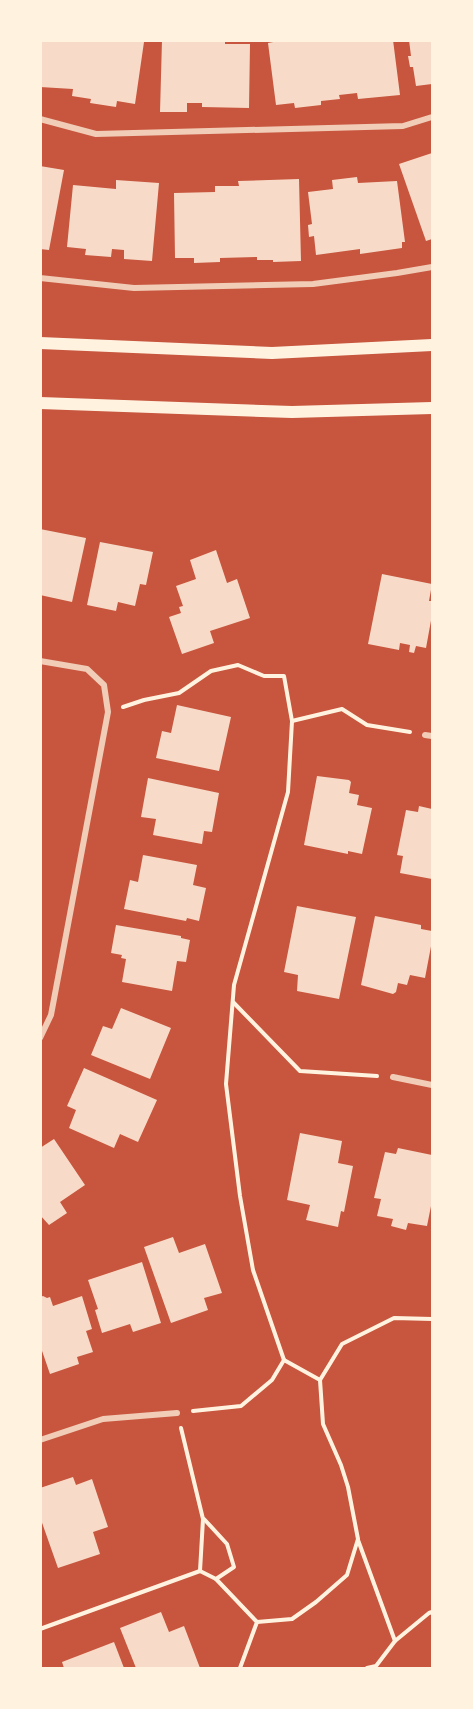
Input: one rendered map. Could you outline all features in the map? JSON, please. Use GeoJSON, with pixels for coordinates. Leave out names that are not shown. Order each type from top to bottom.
{"type":"FeatureCollection","features":[{"type":"Feature","properties":{"kind":"main road"},"geometry":{"type":"LineString","coordinates":[[40,343],[272,353],[432,345]]}},
{"type":"Feature","properties":{"kind":"main road"},"geometry":{"type":"LineString","coordinates":[[40,403],[292,412],[432,408]]}},
{"type":"Feature","properties":{"kind":"street"},"geometry":{"type":"LineString","coordinates":[[40,119],[96,134],[403,126],[432,117]]}},
{"type":"Feature","properties":{"kind":"street"},"geometry":{"type":"LineString","coordinates":[[40,278],[134,288],[313,284],[432,267]]}},
{"type":"Feature","properties":{"kind":"street"},"geometry":{"type":"LineString","coordinates":[[40,661],[87,669],[104,685],[108,712],[51,1015],[40,1038]]}},
{"type":"Feature","properties":{"kind":"street"},"geometry":{"type":"LineString","coordinates":[[393,1077],[432,1085]]}},
{"type":"Feature","properties":{"kind":"street"},"geometry":{"type":"LineString","coordinates":[[40,1440],[103,1419],[177,1413]]}},
{"type":"Feature","properties":{"kind":"path"},"geometry":{"type":"LineString","coordinates":[[108,712],[144,700],[179,693],[211,671],[238,665],[264,676],[284,676],[292,721],[288,792],[234,985],[226,1084],[240,1196],[253,1270],[284,1360],[320,1380]]}},
{"type":"Feature","properties":{"kind":"path"},"geometry":{"type":"LineString","coordinates":[[292,721],[342,709],[367,725],[429,735]]}},
{"type":"Feature","properties":{"kind":"path"},"geometry":{"type":"LineString","coordinates":[[233,1002],[300,1071],[393,1077]]}},
{"type":"Feature","properties":{"kind":"path"},"geometry":{"type":"LineString","coordinates":[[395,1641],[358,1539],[348,1487],[341,1465],[323,1424],[320,1380],[342,1344],[394,1318],[432,1319]]}},
{"type":"Feature","properties":{"kind":"path"},"geometry":{"type":"LineString","coordinates":[[200,1571],[203,1518],[177,1413],[241,1406],[272,1380],[284,1360]]}},
{"type":"Feature","properties":{"kind":"path"},"geometry":{"type":"LineString","coordinates":[[203,1518],[227,1544],[234,1567],[216,1579]]}},
{"type":"Feature","properties":{"kind":"path"},"geometry":{"type":"LineString","coordinates":[[257,1622],[292,1619],[316,1602],[347,1575],[358,1539]]}},
{"type":"Feature","properties":{"kind":"path"},"geometry":{"type":"LineString","coordinates":[[40,1629],[200,1571],[216,1579],[257,1622]]}},
{"type":"Feature","properties":{"kind":"path"},"geometry":{"type":"LineString","coordinates":[[367,1668],[376,1666],[395,1641],[432,1612]]}},
{"type":"Feature","properties":{"kind":"path"},"geometry":{"type":"LineString","coordinates":[[240,1668],[257,1622]]}},
{"type":"Feature","properties":{"kind":"building"},"geometry":{"type":"Polygon","coordinates":[[[40,40],[144,42],[135,104],[117,101],[116,107],[90,103],[91,99],[72,96],[73,89],[40,87],[40,40]]]}},
{"type":"Feature","properties":{"kind":"building"},"geometry":{"type":"Polygon","coordinates":[[[162,40],[225,40],[225,44],[250,44],[249,108],[202,107],[202,103],[187,103],[187,112],[160,112],[162,40]]]}},
{"type":"Feature","properties":{"kind":"building"},"geometry":{"type":"Polygon","coordinates":[[[284,40],[393,40],[400,95],[358,99],[357,93],[339,95],[340,99],[321,101],[321,105],[295,108],[294,103],[276,105],[268,43],[284,40]]]}},
{"type":"Feature","properties":{"kind":"building"},"geometry":{"type":"Polygon","coordinates":[[[409,40],[432,40],[432,84],[416,86],[413,67],[410,67],[408,56],[411,56],[409,40]]]}},
{"type":"Feature","properties":{"kind":"building"},"geometry":{"type":"Polygon","coordinates":[[[432,153],[432,239],[426,241],[399,164],[432,153]]]}},
{"type":"Feature","properties":{"kind":"building"},"geometry":{"type":"Polygon","coordinates":[[[40,166],[64,170],[49,250],[40,249],[40,166]]]}},
{"type":"Feature","properties":{"kind":"building"},"geometry":{"type":"Polygon","coordinates":[[[357,177],[358,183],[397,181],[405,242],[402,242],[402,248],[360,254],[360,249],[316,255],[314,236],[309,237],[308,225],[312,224],[308,192],[333,189],[332,180],[357,177]]]}},
{"type":"Feature","properties":{"kind":"building"},"geometry":{"type":"Polygon","coordinates":[[[299,179],[301,261],[273,262],[273,260],[257,260],[257,257],[220,258],[220,262],[194,263],[194,258],[175,258],[174,193],[215,192],[215,186],[239,186],[238,181],[299,179]]]}},
{"type":"Feature","properties":{"kind":"building"},"geometry":{"type":"Polygon","coordinates":[[[116,180],[159,183],[152,261],[124,259],[124,250],[112,249],[111,257],[85,255],[86,249],[67,247],[73,185],[116,189],[116,180]]]}},
{"type":"Feature","properties":{"kind":"building"},"geometry":{"type":"Polygon","coordinates":[[[40,529],[86,538],[72,602],[40,595],[40,529]]]}},
{"type":"Feature","properties":{"kind":"building"},"geometry":{"type":"Polygon","coordinates":[[[100,542],[153,552],[146,585],[140,584],[135,606],[118,602],[116,611],[87,605],[100,542]]]}},
{"type":"Feature","properties":{"kind":"building"},"geometry":{"type":"Polygon","coordinates":[[[216,550],[227,583],[237,579],[250,618],[210,631],[214,643],[182,654],[169,617],[181,613],[179,607],[183,606],[176,586],[196,579],[190,560],[216,550]]]}},
{"type":"Feature","properties":{"kind":"building"},"geometry":{"type":"Polygon","coordinates":[[[382,574],[432,584],[429,601],[432,601],[432,615],[426,648],[416,646],[414,653],[409,652],[410,645],[400,643],[399,650],[368,644],[382,574]]]}},
{"type":"Feature","properties":{"kind":"building"},"geometry":{"type":"Polygon","coordinates":[[[177,705],[231,717],[219,771],[156,758],[162,731],[171,733],[177,705]]]}},
{"type":"Feature","properties":{"kind":"building"},"geometry":{"type":"Polygon","coordinates":[[[317,776],[349,780],[351,782],[349,793],[359,795],[357,805],[372,808],[362,854],[348,851],[348,854],[304,845],[317,776]]]}},
{"type":"Feature","properties":{"kind":"building"},"geometry":{"type":"Polygon","coordinates":[[[148,778],[219,793],[212,832],[204,831],[202,844],[153,835],[156,819],[141,817],[148,778]]]}},
{"type":"Feature","properties":{"kind":"building"},"geometry":{"type":"Polygon","coordinates":[[[419,806],[432,809],[432,879],[400,873],[403,856],[397,855],[406,810],[418,812],[419,806]]]}},
{"type":"Feature","properties":{"kind":"building"},"geometry":{"type":"Polygon","coordinates":[[[143,855],[197,865],[193,885],[206,888],[199,921],[187,918],[186,921],[124,909],[130,880],[138,882],[143,855]]]}},
{"type":"Feature","properties":{"kind":"building"},"geometry":{"type":"Polygon","coordinates":[[[297,906],[356,917],[339,999],[297,991],[298,975],[284,972],[297,906]]]}},
{"type":"Feature","properties":{"kind":"building"},"geometry":{"type":"Polygon","coordinates":[[[375,916],[421,925],[421,929],[432,931],[425,978],[410,975],[407,985],[398,983],[396,992],[393,994],[361,985],[375,916]]]}},
{"type":"Feature","properties":{"kind":"building"},"geometry":{"type":"Polygon","coordinates":[[[116,925],[181,936],[181,938],[190,940],[186,962],[177,961],[172,991],[122,982],[126,959],[121,958],[122,955],[111,953],[116,925]]]}},
{"type":"Feature","properties":{"kind":"building"},"geometry":{"type":"Polygon","coordinates":[[[121,1008],[171,1028],[150,1079],[91,1055],[103,1026],[112,1029],[121,1008]]]}},
{"type":"Feature","properties":{"kind":"building"},"geometry":{"type":"Polygon","coordinates":[[[84,1068],[157,1100],[138,1142],[120,1134],[114,1148],[69,1128],[76,1110],[67,1106],[84,1068]]]}},
{"type":"Feature","properties":{"kind":"building"},"geometry":{"type":"Polygon","coordinates":[[[300,1133],[342,1141],[338,1163],[353,1166],[344,1212],[341,1211],[338,1227],[306,1220],[310,1205],[287,1200],[300,1133]]]}},
{"type":"Feature","properties":{"kind":"building"},"geometry":{"type":"Polygon","coordinates":[[[54,1139],[85,1185],[60,1202],[67,1213],[49,1225],[40,1215],[40,1148],[54,1139]]]}},
{"type":"Feature","properties":{"kind":"building"},"geometry":{"type":"Polygon","coordinates":[[[398,1148],[432,1155],[432,1201],[427,1226],[408,1223],[406,1230],[391,1226],[393,1219],[377,1216],[381,1199],[374,1198],[385,1152],[396,1154],[398,1148]]]}},
{"type":"Feature","properties":{"kind":"building"},"geometry":{"type":"Polygon","coordinates":[[[173,1237],[179,1253],[205,1244],[222,1293],[204,1298],[208,1310],[171,1323],[144,1247],[173,1237]]]}},
{"type":"Feature","properties":{"kind":"building"},"geometry":{"type":"Polygon","coordinates":[[[142,1262],[161,1323],[133,1332],[130,1324],[102,1333],[95,1310],[98,1309],[88,1280],[142,1262]]]}},
{"type":"Feature","properties":{"kind":"building"},"geometry":{"type":"Polygon","coordinates":[[[82,1296],[92,1329],[86,1331],[93,1352],[77,1357],[79,1364],[50,1374],[40,1345],[40,1297],[50,1297],[53,1306],[82,1296]]]}},
{"type":"Feature","properties":{"kind":"building"},"geometry":{"type":"Polygon","coordinates":[[[73,1477],[76,1485],[92,1479],[108,1527],[93,1532],[100,1554],[58,1568],[40,1517],[40,1488],[73,1477]]]}},
{"type":"Feature","properties":{"kind":"building"},"geometry":{"type":"Polygon","coordinates":[[[161,1612],[169,1632],[184,1626],[200,1668],[136,1668],[120,1628],[161,1612]]]}},
{"type":"Feature","properties":{"kind":"building"},"geometry":{"type":"Polygon","coordinates":[[[114,1642],[124,1668],[64,1668],[62,1662],[114,1642]]]}}]}
